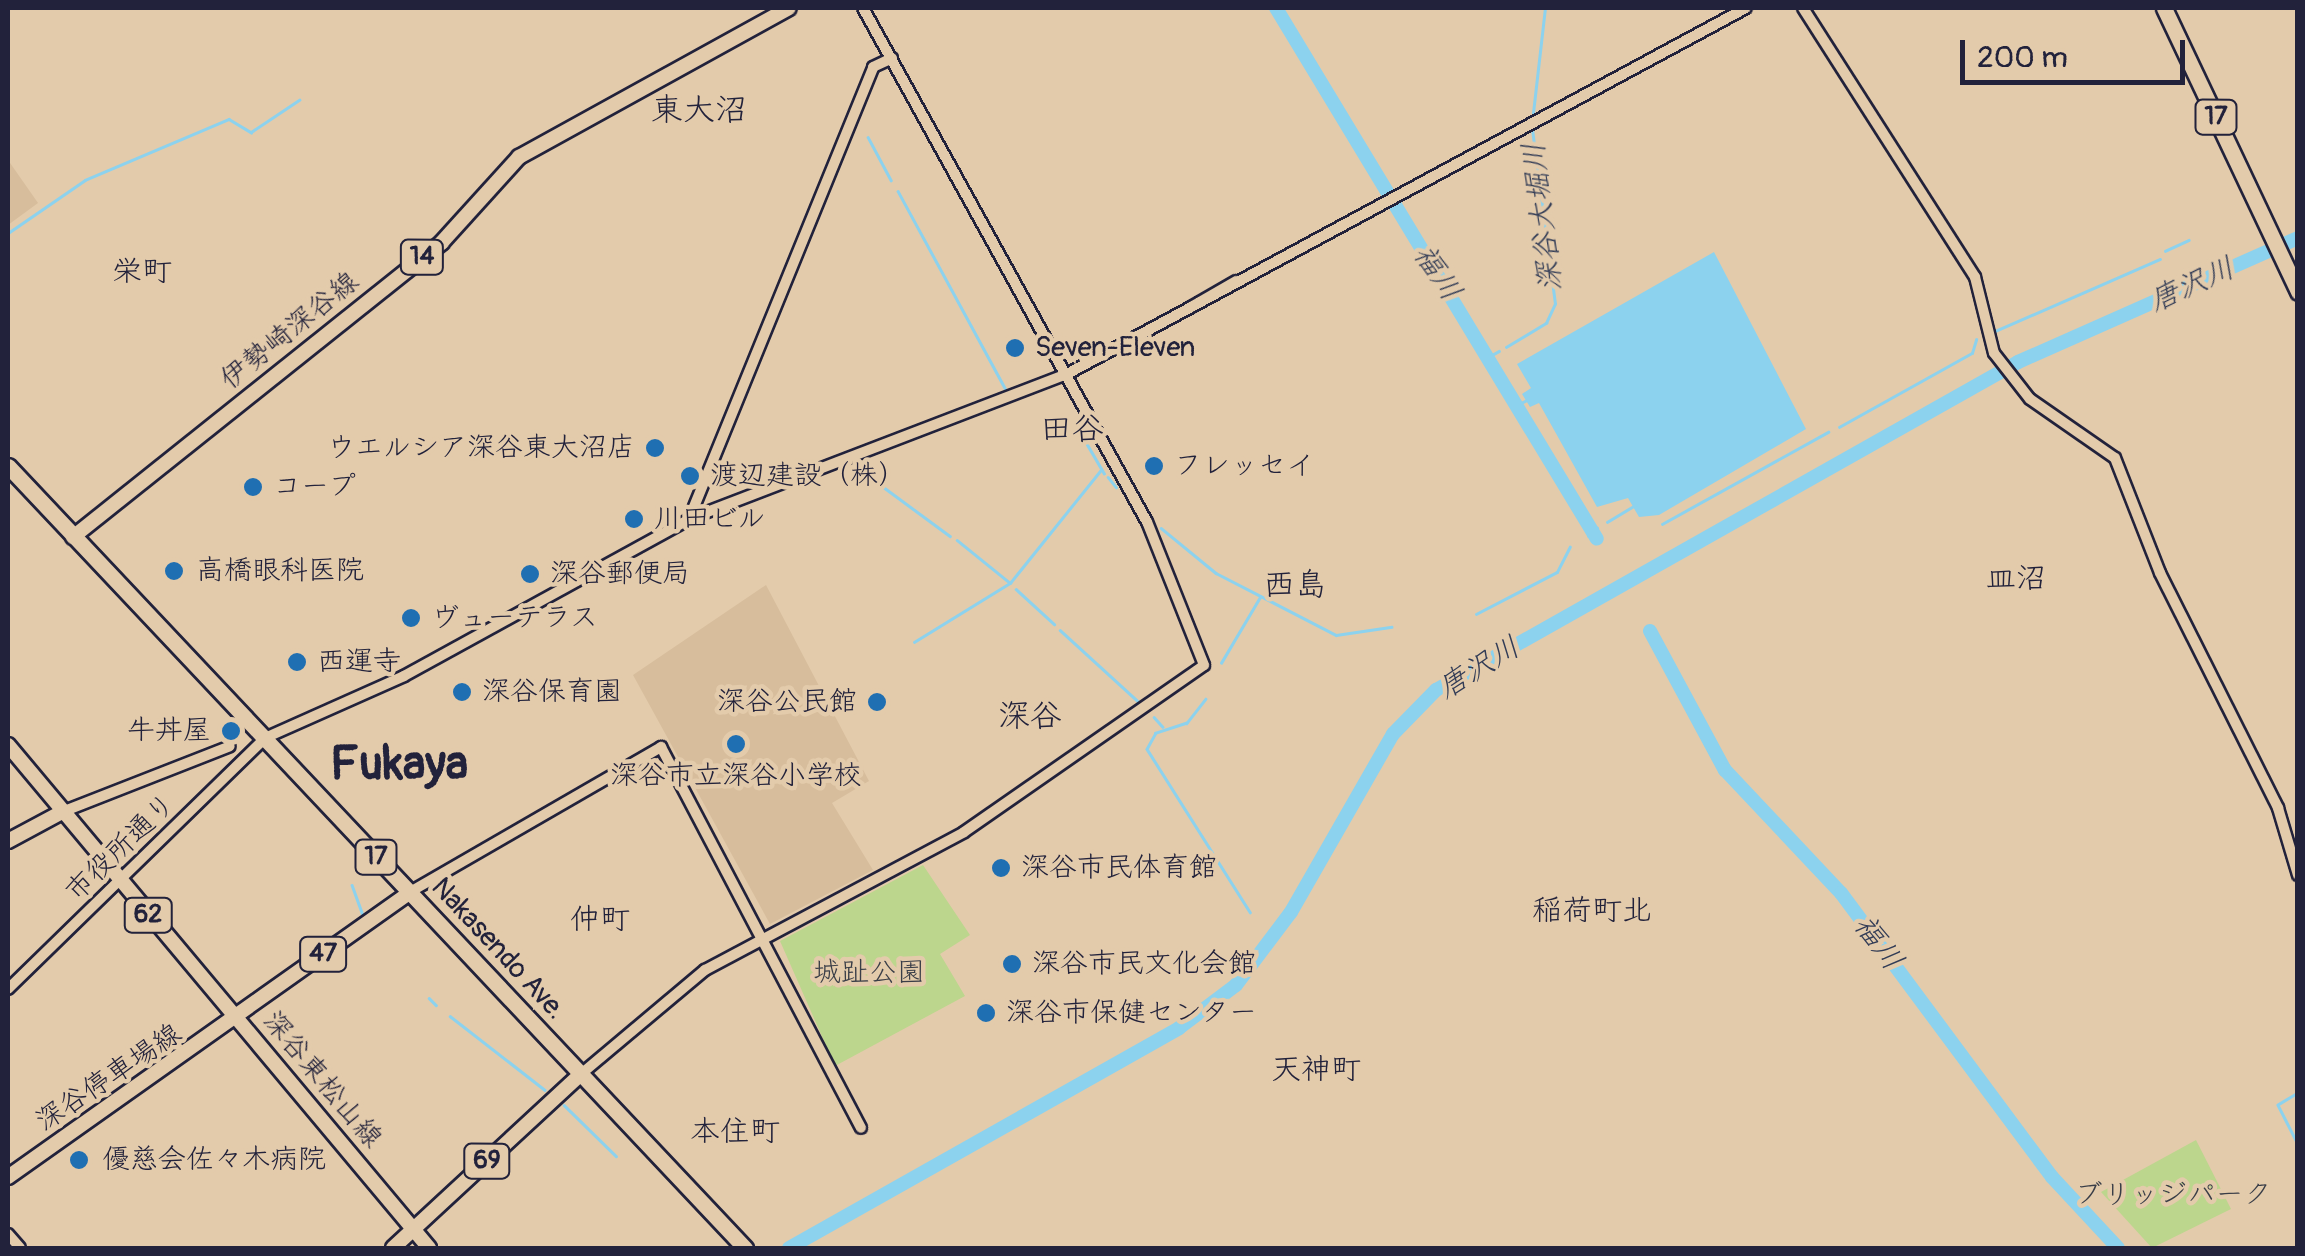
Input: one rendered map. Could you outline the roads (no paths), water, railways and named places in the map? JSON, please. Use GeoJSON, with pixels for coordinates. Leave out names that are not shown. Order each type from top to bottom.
{"type":"FeatureCollection","features":[{"type":"Feature","properties":{"kind":"highway","name":"17"},"geometry":{"type":"LineString","coordinates":[[2164,8],[2298,292]]}},
{"type":"Feature","properties":{"kind":"highway","name":"Nakasendo Ave."},"geometry":{"type":"LineString","coordinates":[[8,466],[745,1248]]}},
{"type":"Feature","properties":{"kind":"main road","name":"伊勢崎深谷線"},"geometry":{"type":"LineString","coordinates":[[73,537],[442,242],[518,156],[789,8]]}},
{"type":"Feature","properties":{"kind":"main road"},"geometry":{"type":"LineString","coordinates":[[8,745],[62,812],[8,841]]}},
{"type":"Feature","properties":{"kind":"main road","name":"62"},"geometry":{"type":"LineString","coordinates":[[62,812],[236,1017]]}},
{"type":"Feature","properties":{"kind":"main road","name":"深谷東松山線"},"geometry":{"type":"LineString","coordinates":[[410,892],[236,1017],[428,1248]]}},
{"type":"Feature","properties":{"kind":"main road","name":"深谷停車場線"},"geometry":{"type":"LineString","coordinates":[[8,1177],[236,1017]]}},
{"type":"Feature","properties":{"kind":"main road","name":"69"},"geometry":{"type":"LineString","coordinates":[[393,1248],[582,1074]]}},
{"type":"Feature","properties":{"kind":"street"},"geometry":{"type":"LineString","coordinates":[[582,1074],[667,998],[761,939],[964,832],[1203,668],[1147,522],[863,8]]}},
{"type":"Feature","properties":{"kind":"street"},"geometry":{"type":"LineString","coordinates":[[265,738],[404,676],[689,519],[1066,374],[1376,203],[1746,8]]}},
{"type":"Feature","properties":{"kind":"street"},"geometry":{"type":"LineString","coordinates":[[1803,8],[1975,277],[1996,355],[2016,384],[2118,464],[2160,573],[2278,808],[2298,875]]}},
{"type":"Feature","properties":{"kind":"street"},"geometry":{"type":"LineString","coordinates":[[689,519],[874,67],[892,58]]}},
{"type":"Feature","properties":{"kind":"street","name":"市役所通り"},"geometry":{"type":"LineString","coordinates":[[8,990],[265,738]]}},
{"type":"Feature","properties":{"kind":"street"},"geometry":{"type":"LineString","coordinates":[[62,812],[230,746]]}},
{"type":"Feature","properties":{"kind":"street"},"geometry":{"type":"LineString","coordinates":[[410,892],[661,747],[861,1128]]}},
{"type":"Feature","properties":{"kind":"street"},"geometry":{"type":"LineString","coordinates":[[8,1234],[20,1248]]}},
{"type":"Feature","properties":{"kind":"water"},"geometry":{"type":"Polygon","coordinates":[[[1714,252],[1806,429],[1659,515],[1639,517],[1628,498],[1597,507],[1539,403],[1530,407],[1522,394],[1531,388],[1517,364],[1714,252]]]}},
{"type":"Feature","properties":{"kind":"waterway","name":"福川"},"geometry":{"type":"LineString","coordinates":[[1276,8],[1597,539]]}},
{"type":"Feature","properties":{"kind":"waterway","name":"深谷大堀川"},"geometry":{"type":"LineString","coordinates":[[1533,113],[1545,8]]}},
{"type":"Feature","properties":{"kind":"waterway"},"geometry":{"type":"LineString","coordinates":[[8,233],[85,180],[229,119],[251,132],[299,100]]}},
{"type":"Feature","properties":{"kind":"waterway"},"geometry":{"type":"LineString","coordinates":[[1506,347],[1546,323],[1555,304],[1532,129]]}},
{"type":"Feature","properties":{"kind":"waterway"},"geometry":{"type":"LineString","coordinates":[[868,137],[891,180]]}},
{"type":"Feature","properties":{"kind":"waterway"},"geometry":{"type":"LineString","coordinates":[[898,191],[1007,392]]}},
{"type":"Feature","properties":{"kind":"waterway","name":"唐沢川"},"geometry":{"type":"LineString","coordinates":[[789,1248],[1179,1028],[1236,985],[1291,912],[1393,734],[1436,690],[2018,362],[2298,238]]}},
{"type":"Feature","properties":{"kind":"waterway"},"geometry":{"type":"LineString","coordinates":[[2165,251],[2189,240]]}},
{"type":"Feature","properties":{"kind":"waterway"},"geometry":{"type":"LineString","coordinates":[[1993,332],[2160,259]]}},
{"type":"Feature","properties":{"kind":"waterway"},"geometry":{"type":"LineString","coordinates":[[1839,427],[1972,353],[1976,340]]}},
{"type":"Feature","properties":{"kind":"waterway","name":"深谷大堀川"},"geometry":{"type":"LineString","coordinates":[[1490,356],[1499,351]]}},
{"type":"Feature","properties":{"kind":"waterway"},"geometry":{"type":"LineString","coordinates":[[1517,405],[1529,399]]}},
{"type":"Feature","properties":{"kind":"waterway"},"geometry":{"type":"LineString","coordinates":[[1076,425],[1104,473]]}},
{"type":"Feature","properties":{"kind":"waterway"},"geometry":{"type":"LineString","coordinates":[[1662,524],[1828,432]]}},
{"type":"Feature","properties":{"kind":"waterway"},"geometry":{"type":"LineString","coordinates":[[859,469],[950,536]]}},
{"type":"Feature","properties":{"kind":"waterway"},"geometry":{"type":"LineString","coordinates":[[914,642],[1010,583],[1101,470]]}},
{"type":"Feature","properties":{"kind":"waterway"},"geometry":{"type":"LineString","coordinates":[[1108,477],[1116,487]]}},
{"type":"Feature","properties":{"kind":"waterway"},"geometry":{"type":"LineString","coordinates":[[1607,522],[1635,505]]}},
{"type":"Feature","properties":{"kind":"waterway"},"geometry":{"type":"LineString","coordinates":[[1161,528],[1216,573],[1336,635],[1391,627]]}},
{"type":"Feature","properties":{"kind":"waterway","name":"福川"},"geometry":{"type":"LineString","coordinates":[[1588,536],[1597,528]]}},
{"type":"Feature","properties":{"kind":"waterway"},"geometry":{"type":"LineString","coordinates":[[957,540],[1009,582]]}},
{"type":"Feature","properties":{"kind":"waterway"},"geometry":{"type":"LineString","coordinates":[[1476,614],[1557,572],[1570,547]]}},
{"type":"Feature","properties":{"kind":"waterway"},"geometry":{"type":"LineString","coordinates":[[1016,589],[1054,624]]}},
{"type":"Feature","properties":{"kind":"waterway"},"geometry":{"type":"LineString","coordinates":[[1221,663],[1260,597]]}},
{"type":"Feature","properties":{"kind":"waterway"},"geometry":{"type":"LineString","coordinates":[[1060,630],[1140,703]]}},
{"type":"Feature","properties":{"kind":"waterway","name":"福川"},"geometry":{"type":"LineString","coordinates":[[1650,631],[1725,770],[1841,893],[2052,1177],[2118,1248]]}},
{"type":"Feature","properties":{"kind":"waterway"},"geometry":{"type":"LineString","coordinates":[[1206,699],[1187,723],[1156,733],[1147,749],[1250,912]]}},
{"type":"Feature","properties":{"kind":"waterway"},"geometry":{"type":"LineString","coordinates":[[1154,717],[1163,727]]}},
{"type":"Feature","properties":{"kind":"waterway"},"geometry":{"type":"LineString","coordinates":[[352,885],[363,915]]}},
{"type":"Feature","properties":{"kind":"waterway"},"geometry":{"type":"LineString","coordinates":[[429,998],[436,1005]]}},
{"type":"Feature","properties":{"kind":"waterway"},"geometry":{"type":"LineString","coordinates":[[450,1016],[545,1090]]}},
{"type":"Feature","properties":{"kind":"waterway"},"geometry":{"type":"LineString","coordinates":[[2298,1093],[2278,1105],[2298,1144]]}},
{"type":"Feature","properties":{"kind":"waterway"},"geometry":{"type":"LineString","coordinates":[[564,1105],[616,1156]]}},
{"type":"Feature","properties":{"kind":"place","name":"Seven-Eleven"},"geometry":{"type":"Point","coordinates":[1015,348]}},
{"type":"Feature","properties":{"kind":"place","name":"ウエルシア深谷東大沼店"},"geometry":{"type":"Point","coordinates":[655,448]}},
{"type":"Feature","properties":{"kind":"place","name":"フレッセイ"},"geometry":{"type":"Point","coordinates":[1154,466]}},
{"type":"Feature","properties":{"kind":"place","name":"渡辺建設（株）"},"geometry":{"type":"Point","coordinates":[690,476]}},
{"type":"Feature","properties":{"kind":"place","name":"コープ"},"geometry":{"type":"Point","coordinates":[253,487]}},
{"type":"Feature","properties":{"kind":"place","name":"川田ビル"},"geometry":{"type":"Point","coordinates":[634,519]}},
{"type":"Feature","properties":{"kind":"place","name":"高橋眼科医院"},"geometry":{"type":"Point","coordinates":[174,571]}},
{"type":"Feature","properties":{"kind":"place","name":"深谷郵便局"},"geometry":{"type":"Point","coordinates":[530,574]}},
{"type":"Feature","properties":{"kind":"place","name":"ヴューテラス"},"geometry":{"type":"Point","coordinates":[411,618]}},
{"type":"Feature","properties":{"kind":"place","name":"西運寺"},"geometry":{"type":"Point","coordinates":[297,662]}},
{"type":"Feature","properties":{"kind":"place","name":"深谷保育園"},"geometry":{"type":"Point","coordinates":[462,692]}},
{"type":"Feature","properties":{"kind":"place","name":"深谷公民館"},"geometry":{"type":"Point","coordinates":[877,702]}},
{"type":"Feature","properties":{"kind":"place","name":"牛丼屋"},"geometry":{"type":"Point","coordinates":[231,731]}},
{"type":"Feature","properties":{"kind":"place","name":"深谷市立深谷小学校"},"geometry":{"type":"Point","coordinates":[736,744]}},
{"type":"Feature","properties":{"kind":"place","name":"深谷市民体育館"},"geometry":{"type":"Point","coordinates":[1001,868]}},
{"type":"Feature","properties":{"kind":"place","name":"深谷市民文化会館"},"geometry":{"type":"Point","coordinates":[1012,964]}},
{"type":"Feature","properties":{"kind":"place","name":"深谷市保健センター"},"geometry":{"type":"Point","coordinates":[986,1013]}},
{"type":"Feature","properties":{"kind":"place","name":"優慈会佐々木病院"},"geometry":{"type":"Point","coordinates":[79,1160]}},
{"type":"Feature","properties":{"kind":"district","name":"東大沼"},"geometry":{"type":"Point","coordinates":[699,110]}},
{"type":"Feature","properties":{"kind":"district","name":"栄町"},"geometry":{"type":"Point","coordinates":[142,272]}},
{"type":"Feature","properties":{"kind":"district","name":"田谷"},"geometry":{"type":"Point","coordinates":[1072,429]}},
{"type":"Feature","properties":{"kind":"district","name":"皿沼"},"geometry":{"type":"Point","coordinates":[2016,579]}},
{"type":"Feature","properties":{"kind":"district","name":"西島"},"geometry":{"type":"Point","coordinates":[1295,585]}},
{"type":"Feature","properties":{"kind":"district","name":"深谷"},"geometry":{"type":"Point","coordinates":[1030,716]}},
{"type":"Feature","properties":{"kind":"district","name":"Fukaya"},"geometry":{"type":"Point","coordinates":[399,765]}},
{"type":"Feature","properties":{"kind":"district","name":"稲荷町北"},"geometry":{"type":"Point","coordinates":[1592,911]}},
{"type":"Feature","properties":{"kind":"district","name":"仲町"},"geometry":{"type":"Point","coordinates":[600,920]}},
{"type":"Feature","properties":{"kind":"district","name":"天神町"},"geometry":{"type":"Point","coordinates":[1316,1070]}},
{"type":"Feature","properties":{"kind":"district","name":"本住町"},"geometry":{"type":"Point","coordinates":[735,1132]}},
{"type":"Feature","properties":{"kind":"park label","name":"城趾公園"},"geometry":{"type":"Point","coordinates":[869,973]}},
{"type":"Feature","properties":{"kind":"park label","name":"ブリッジパーク"},"geometry":{"type":"Point","coordinates":[2173,1195]}}]}
